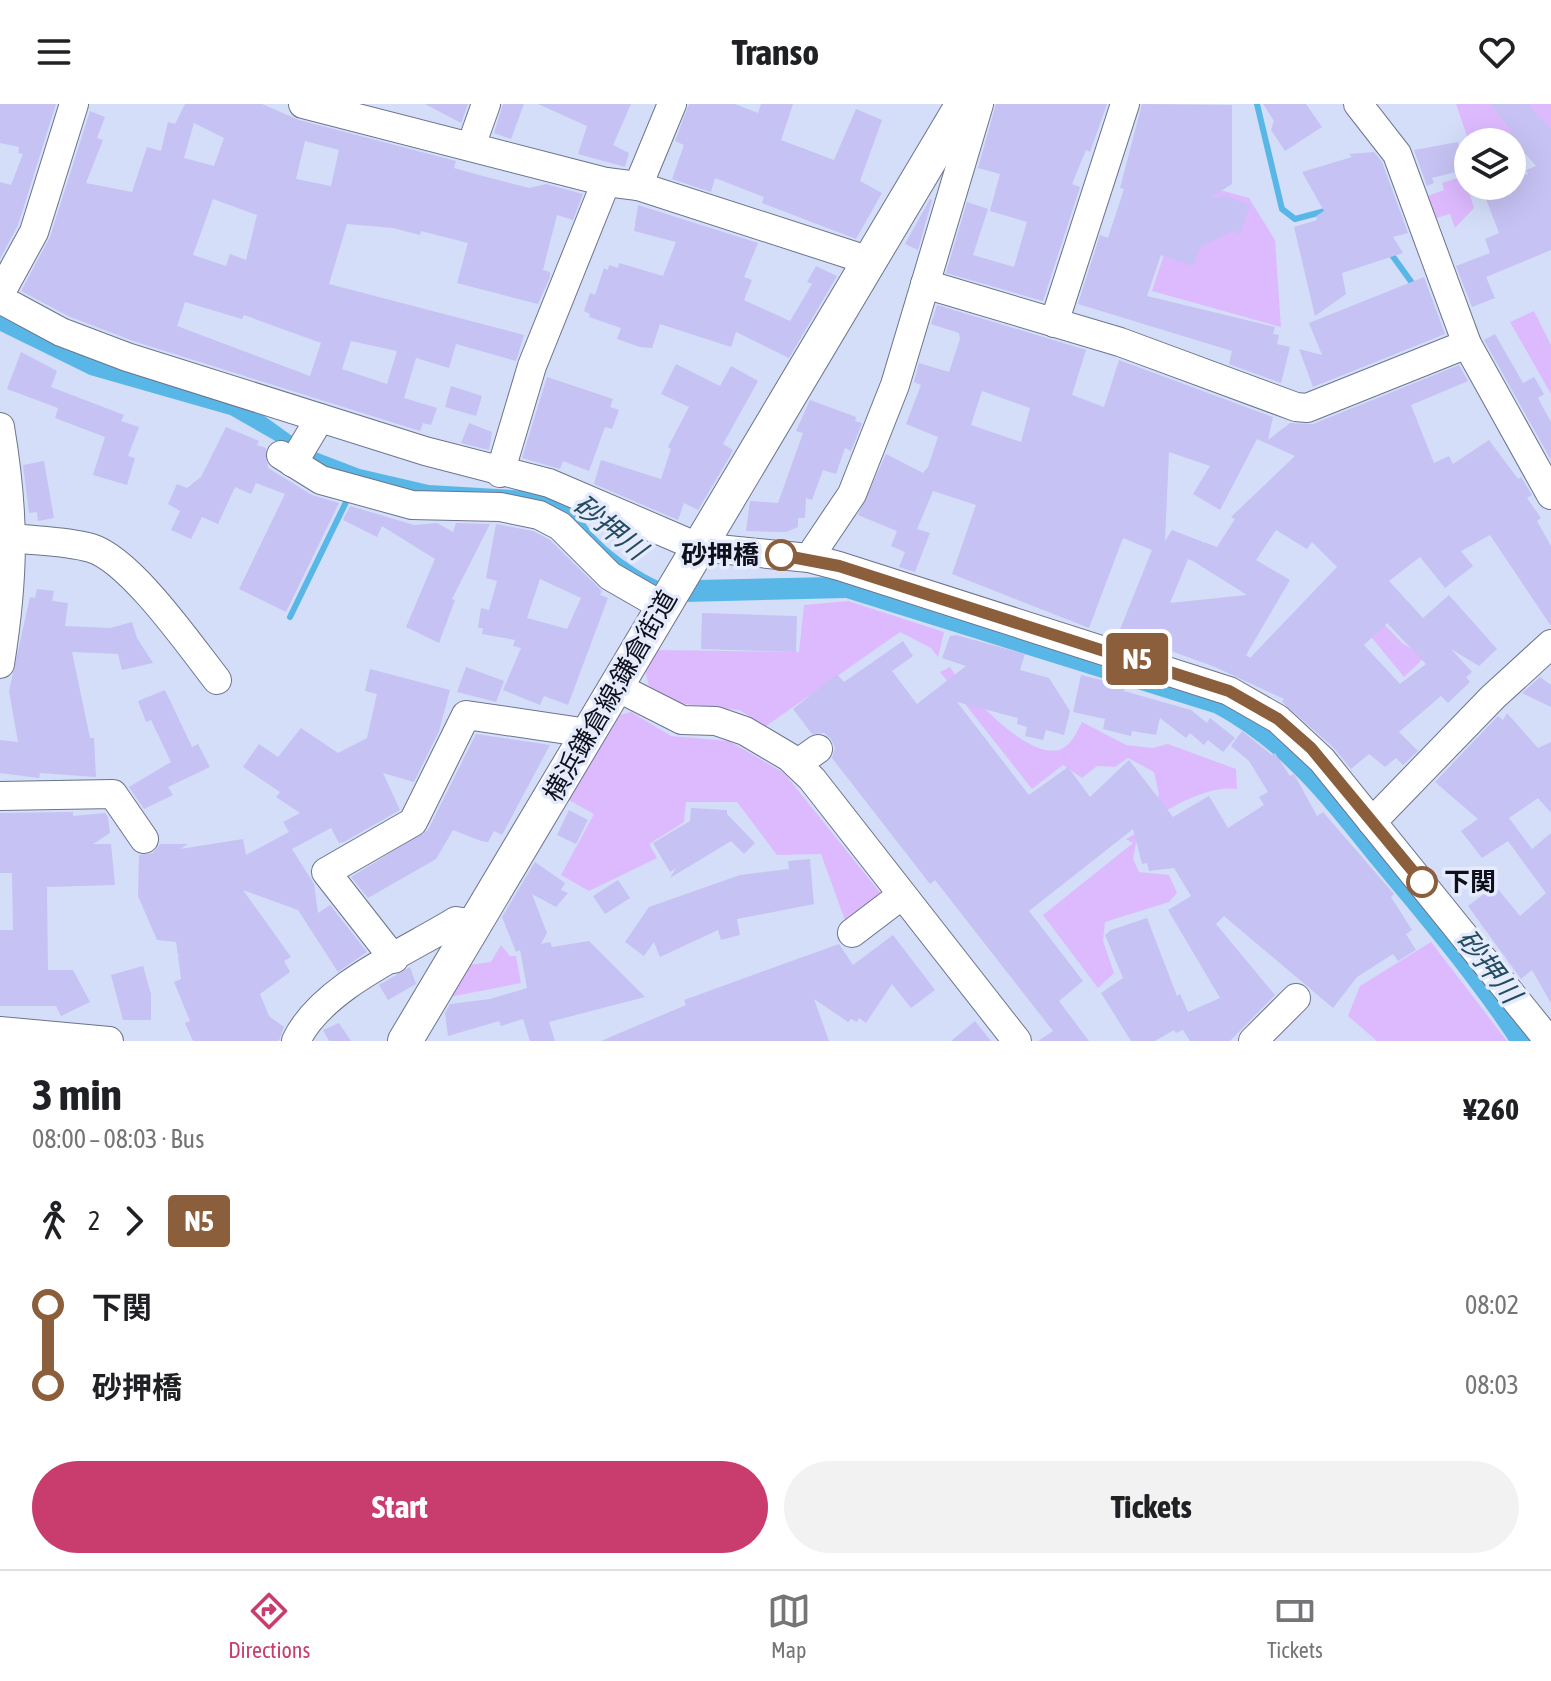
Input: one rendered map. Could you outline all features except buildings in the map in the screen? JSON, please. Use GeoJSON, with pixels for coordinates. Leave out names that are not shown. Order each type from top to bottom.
{"type":"FeatureCollection","features":[{"type":"Feature","properties":{"kind":"main road","name":"横浜鎌倉線;鎌倉街道"},"geometry":{"type":"LineString","coordinates":[[405,1041],[963,104]]}},
{"type":"Feature","properties":{"kind":"street"},"geometry":{"type":"LineString","coordinates":[[74,104],[34,232],[2,305],[114,352],[299,448],[348,488],[412,505],[500,507],[539,515],[560,526],[610,576],[676,583],[809,558],[1229,691],[1278,719],[1299,736],[1549,1041]]}},
{"type":"Feature","properties":{"kind":"street"},"geometry":{"type":"LineString","coordinates":[[303,104],[342,109],[606,182],[638,186],[870,261]]}},
{"type":"Feature","properties":{"kind":"street"},"geometry":{"type":"LineString","coordinates":[[471,146],[486,104]]}},
{"type":"Feature","properties":{"kind":"street"},"geometry":{"type":"LineString","coordinates":[[638,186],[672,104]]}},
{"type":"Feature","properties":{"kind":"street"},"geometry":{"type":"LineString","coordinates":[[809,558],[852,494],[895,385],[952,205],[979,104]]}},
{"type":"Feature","properties":{"kind":"street"},"geometry":{"type":"LineString","coordinates":[[1054,323],[1125,104]]}},
{"type":"Feature","properties":{"kind":"street"},"geometry":{"type":"LineString","coordinates":[[1358,104],[1397,154],[1467,344],[1551,495]]}},
{"type":"Feature","properties":{"kind":"street"},"geometry":{"type":"LineString","coordinates":[[500,507],[504,474],[532,366],[606,182]]}},
{"type":"Feature","properties":{"kind":"street"},"geometry":{"type":"LineString","coordinates":[[925,284],[1054,323],[1307,408],[1467,344]]}},
{"type":"Feature","properties":{"kind":"street"},"geometry":{"type":"LineString","coordinates":[[0,427],[11,494],[12,538],[12,587],[0,664]]}},
{"type":"Feature","properties":{"kind":"street"},"geometry":{"type":"LineString","coordinates":[[299,448],[504,474],[549,483],[592,499],[676,583]]}},
{"type":"Feature","properties":{"kind":"street"},"geometry":{"type":"LineString","coordinates":[[12,538],[90,548],[105,555],[159,606],[217,680]]}},
{"type":"Feature","properties":{"kind":"street"},"geometry":{"type":"LineString","coordinates":[[1372,822],[1493,697],[1551,644]]}},
{"type":"Feature","properties":{"kind":"street"},"geometry":{"type":"LineString","coordinates":[[615,686],[682,720],[716,721],[807,756],[902,895],[1017,1041]]}},
{"type":"Feature","properties":{"kind":"street"},"geometry":{"type":"LineString","coordinates":[[394,959],[326,872],[413,822],[466,715],[588,733]]}},
{"type":"Feature","properties":{"kind":"street"},"geometry":{"type":"LineString","coordinates":[[0,796],[113,794],[144,839]]}},
{"type":"Feature","properties":{"kind":"street"},"geometry":{"type":"LineString","coordinates":[[852,933],[902,895]]}},
{"type":"Feature","properties":{"kind":"street"},"geometry":{"type":"LineString","coordinates":[[296,1041],[305,1020],[321,1004],[456,921],[475,924]]}},
{"type":"Feature","properties":{"kind":"street"},"geometry":{"type":"LineString","coordinates":[[1253,1041],[1296,998]]}},
{"type":"Feature","properties":{"kind":"street"},"geometry":{"type":"LineString","coordinates":[[0,1031],[32,1037],[100,1031]]}},
{"type":"Feature","properties":{"kind":"shaded area"},"geometry":{"type":"Polygon","coordinates":[[[1456,104],[1551,104],[1551,153],[1526,150],[1526,128],[1464,128],[1456,104]]]}},
{"type":"Feature","properties":{"kind":"shaded area"},"geometry":{"type":"Polygon","coordinates":[[[1454,179],[1454,200],[1472,200],[1474,208],[1455,228],[1450,214],[1430,220],[1422,198],[1444,190],[1442,183],[1454,179]]]}},
{"type":"Feature","properties":{"kind":"shaded area"},"geometry":{"type":"Polygon","coordinates":[[[1188,181],[1249,198],[1275,240],[1281,327],[1152,291],[1188,181]]]}},
{"type":"Feature","properties":{"kind":"shaded area"},"geometry":{"type":"Polygon","coordinates":[[[1534,311],[1551,345],[1551,394],[1510,322],[1534,311]]]}},
{"type":"Feature","properties":{"kind":"shaded area"},"geometry":{"type":"Polygon","coordinates":[[[848,601],[944,632],[938,657],[931,648],[900,632],[766,726],[739,710],[676,703],[649,686],[645,671],[657,650],[799,652],[804,605],[848,601]]]}},
{"type":"Feature","properties":{"kind":"shaded area"},"geometry":{"type":"Polygon","coordinates":[[[1364,603],[1402,643],[1425,657],[1404,677],[1350,611],[1364,603]]]}},
{"type":"Feature","properties":{"kind":"shaded area"},"geometry":{"type":"Polygon","coordinates":[[[950,667],[969,692],[998,721],[1014,734],[1046,750],[1059,750],[1067,745],[1082,722],[1126,745],[1152,748],[1168,744],[1236,769],[1237,789],[1211,791],[1169,809],[1146,840],[1136,843],[1133,859],[1139,872],[1169,875],[1177,893],[1169,902],[1105,922],[1103,941],[1114,973],[1098,988],[1043,915],[1133,843],[1126,839],[1135,834],[1159,795],[1154,772],[1128,758],[1115,767],[1097,766],[1082,778],[1063,765],[1032,789],[940,672],[950,667]]]}},
{"type":"Feature","properties":{"kind":"shaded area"},"geometry":{"type":"Polygon","coordinates":[[[631,712],[671,736],[729,741],[784,773],[882,895],[846,923],[821,854],[777,855],[737,802],[686,802],[684,822],[649,844],[657,858],[589,891],[561,875],[594,814],[567,799],[610,718],[631,712]]]}},
{"type":"Feature","properties":{"kind":"shaded area"},"geometry":{"type":"Polygon","coordinates":[[[1431,942],[1507,1041],[1377,1041],[1348,1016],[1360,986],[1431,942]]]}},
{"type":"Feature","properties":{"kind":"shaded area"},"geometry":{"type":"Polygon","coordinates":[[[501,945],[510,956],[516,956],[521,983],[449,997],[469,965],[491,962],[501,945]]]}},
{"type":"Feature","properties":{"kind":"water","name":"砂押川"},"geometry":{"type":"Polygon","coordinates":[[[0,312],[245,402],[313,451],[360,469],[429,485],[529,491],[579,507],[590,529],[612,551],[661,582],[654,594],[494,503],[351,484],[230,415],[90,375],[0,331],[0,312]]]}},
{"type":"Feature","properties":{"kind":"water","name":"砂押川"},"geometry":{"type":"Polygon","coordinates":[[[834,577],[1206,691],[1258,718],[1302,755],[1535,1041],[1509,1041],[1446,955],[1305,784],[1264,746],[1214,713],[846,598],[685,602],[698,580],[834,577]]]}},
{"type":"Feature","properties":{"kind":"waterway"},"geometry":{"type":"LineString","coordinates":[[1257,104],[1282,209],[1295,219],[1329,210]]}},
{"type":"Feature","properties":{"kind":"waterway"},"geometry":{"type":"LineString","coordinates":[[1389,251],[1415,287]]}},
{"type":"Feature","properties":{"kind":"waterway"},"geometry":{"type":"LineString","coordinates":[[290,617],[350,494]]}},
{"type":"Feature","properties":{"kind":"bus line","name":"N5"},"geometry":{"type":"LineString","coordinates":[[781,555],[839,566],[1229,691],[1278,719],[1299,736],[1422,882]]}},
{"type":"Feature","properties":{"kind":"place","name":"砂押橋"},"geometry":{"type":"Point","coordinates":[781,555]}},
{"type":"Feature","properties":{"kind":"place","name":"下関"},"geometry":{"type":"Point","coordinates":[1422,882]}}]}
